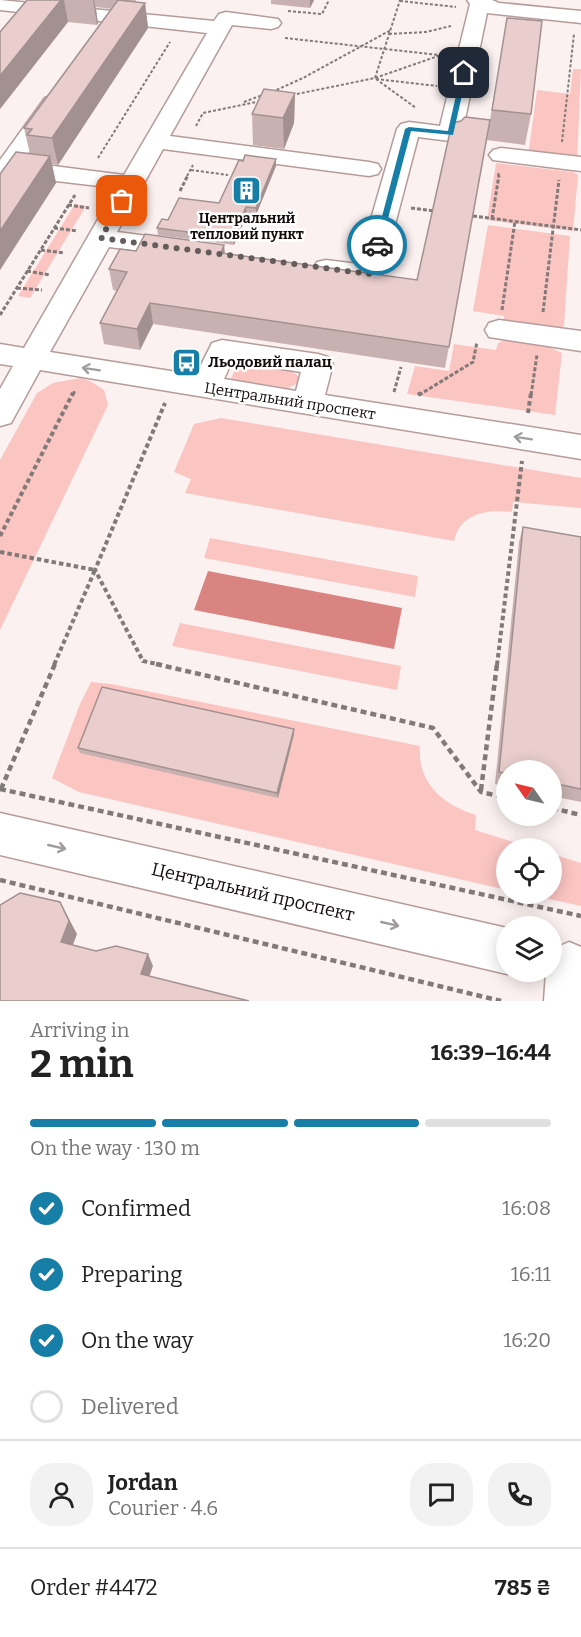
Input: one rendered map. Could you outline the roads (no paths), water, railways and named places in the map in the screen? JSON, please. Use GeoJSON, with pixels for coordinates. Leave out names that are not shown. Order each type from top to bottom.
{"type":"FeatureCollection","features":[{"type":"Feature","properties":{"kind":"street"},"geometry":{"type":"LineString","coordinates":[[9,7],[77,6],[115,17],[185,17],[220,28]]}},
{"type":"Feature","properties":{"kind":"street"},"geometry":{"type":"LineString","coordinates":[[301,265],[369,274],[409,129],[450,134],[478,8],[579,17]]}},
{"type":"Feature","properties":{"kind":"street"},"geometry":{"type":"LineString","coordinates":[[101,36],[115,17]]}},
{"type":"Feature","properties":{"kind":"street"},"geometry":{"type":"LineString","coordinates":[[0,415],[32,359],[89,234],[132,183],[226,18],[264,22]]}},
{"type":"Feature","properties":{"kind":"street"},"geometry":{"type":"LineString","coordinates":[[2,171],[68,83]]}},
{"type":"Feature","properties":{"kind":"street"},"geometry":{"type":"LineString","coordinates":[[156,141],[369,170]]}},
{"type":"Feature","properties":{"kind":"street"},"geometry":{"type":"LineString","coordinates":[[501,155],[571,163]]}},
{"type":"Feature","properties":{"kind":"street"},"geometry":{"type":"LineString","coordinates":[[2,171],[132,183]]}},
{"type":"Feature","properties":{"kind":"street"},"geometry":{"type":"LineString","coordinates":[[89,234],[209,252]]}},
{"type":"Feature","properties":{"kind":"street"},"geometry":{"type":"LineString","coordinates":[[488,336],[540,336],[581,341]]}},
{"type":"Feature","properties":{"kind":"street"},"geometry":{"type":"LineString","coordinates":[[206,387],[222,350],[318,364],[308,403]]}},
{"type":"Feature","properties":{"kind":"street","name":"Центральний проспект"},"geometry":{"type":"LineString","coordinates":[[0,354],[581,447]]}},
{"type":"Feature","properties":{"kind":"street","name":"Центральний проспект"},"geometry":{"type":"LineString","coordinates":[[0,834],[496,948]]}},
{"type":"Feature","properties":{"kind":"place","name":"Центральний тепловий пункт"},"geometry":{"type":"Point","coordinates":[247,191]}},
{"type":"Feature","properties":{"kind":"place","name":"Льодовий палац"},"geometry":{"type":"Point","coordinates":[187,362]}}]}
